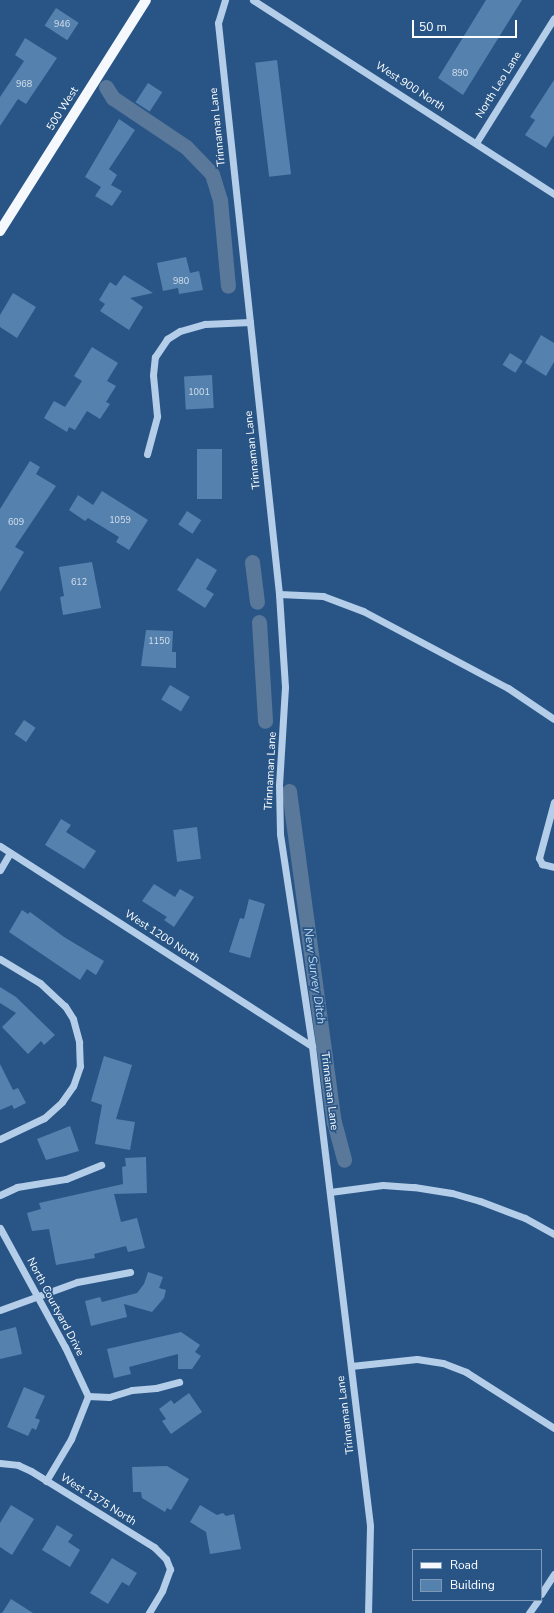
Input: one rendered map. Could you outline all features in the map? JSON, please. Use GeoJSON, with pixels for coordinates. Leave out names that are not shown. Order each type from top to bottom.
{"type":"FeatureCollection","features":[{"type":"Feature","properties":{"kind":"main road","name":"500 West"},"geometry":{"type":"LineString","coordinates":[[0,231],[146,0]]}},
{"type":"Feature","properties":{"kind":"street","name":"Trinnaman Lane"},"geometry":{"type":"LineString","coordinates":[[224,0],[218,23],[279,594],[285,687],[279,785],[280,834],[312,1046],[370,1526],[368,1613]]}},
{"type":"Feature","properties":{"kind":"street","name":"West 900 North"},"geometry":{"type":"LineString","coordinates":[[253,0],[554,194]]}},
{"type":"Feature","properties":{"kind":"street","name":"North Leo Lane"},"geometry":{"type":"LineString","coordinates":[[476,143],[554,18]]}},
{"type":"Feature","properties":{"kind":"street"},"geometry":{"type":"LineString","coordinates":[[147,454],[157,416],[153,376],[155,357],[167,339],[180,330],[205,324],[250,322]]}},
{"type":"Feature","properties":{"kind":"street"},"geometry":{"type":"LineString","coordinates":[[279,594],[323,596],[363,612],[508,688],[554,719]]}},
{"type":"Feature","properties":{"kind":"street"},"geometry":{"type":"LineString","coordinates":[[554,802],[539,858],[542,864],[554,868]]}},
{"type":"Feature","properties":{"kind":"street","name":"West 1200 North"},"geometry":{"type":"LineString","coordinates":[[0,846],[312,1046]]}},
{"type":"Feature","properties":{"kind":"street"},"geometry":{"type":"LineString","coordinates":[[0,870],[10,853]]}},
{"type":"Feature","properties":{"kind":"street"},"geometry":{"type":"LineString","coordinates":[[0,959],[55,995],[73,1019],[79,1042],[80,1066],[73,1086],[62,1102],[44,1118],[0,1139]]}},
{"type":"Feature","properties":{"kind":"street"},"geometry":{"type":"LineString","coordinates":[[0,1195],[17,1187],[66,1179],[101,1164]]}},
{"type":"Feature","properties":{"kind":"street"},"geometry":{"type":"LineString","coordinates":[[330,1192],[383,1185],[414,1187],[452,1193],[480,1201],[525,1218],[554,1234]]}},
{"type":"Feature","properties":{"kind":"street","name":"North Courtyard Drive"},"geometry":{"type":"LineString","coordinates":[[0,1228],[65,1347],[88,1396]]}},
{"type":"Feature","properties":{"kind":"street"},"geometry":{"type":"LineString","coordinates":[[0,1310],[77,1282],[130,1272]]}},
{"type":"Feature","properties":{"kind":"street"},"geometry":{"type":"LineString","coordinates":[[351,1366],[417,1359],[443,1363],[466,1372],[554,1428]]}},
{"type":"Feature","properties":{"kind":"street"},"geometry":{"type":"LineString","coordinates":[[46,1481],[71,1439],[88,1396],[109,1397],[132,1390],[156,1388],[179,1382]]}},
{"type":"Feature","properties":{"kind":"street","name":"West 1375 North"},"geometry":{"type":"LineString","coordinates":[[0,1463],[18,1465],[46,1481],[154,1547],[166,1559],[169,1574],[162,1591],[149,1613]]}},
{"type":"Feature","properties":{"kind":"street"},"geometry":{"type":"LineString","coordinates":[[542,1592],[554,1574]]}},
{"type":"Feature","properties":{"kind":"street"},"geometry":{"type":"LineString","coordinates":[[529,1613],[537,1601]]}},
{"type":"Feature","properties":{"kind":"building"},"geometry":{"type":"Polygon","coordinates":[[[486,0],[522,0],[463,95],[438,78],[486,0]]]}},
{"type":"Feature","properties":{"kind":"building"},"geometry":{"type":"Polygon","coordinates":[[[56,8],[79,23],[67,40],[45,26],[56,8]]]}},
{"type":"Feature","properties":{"kind":"building"},"geometry":{"type":"Polygon","coordinates":[[[25,38],[57,58],[26,104],[18,99],[0,126],[0,97],[24,61],[15,55],[25,38]]]}},
{"type":"Feature","properties":{"kind":"building"},"geometry":{"type":"Polygon","coordinates":[[[277,60],[291,174],[269,177],[255,63],[277,60]]]}},
{"type":"Feature","properties":{"kind":"building"},"geometry":{"type":"Polygon","coordinates":[[[554,80],[554,135],[546,148],[525,135],[535,120],[530,117],[554,80]]]}},
{"type":"Feature","properties":{"kind":"building"},"geometry":{"type":"Polygon","coordinates":[[[148,83],[162,92],[150,112],[135,102],[148,83]]]}},
{"type":"Feature","properties":{"kind":"building"},"geometry":{"type":"Polygon","coordinates":[[[119,119],[135,130],[109,169],[117,175],[111,185],[122,191],[112,206],[95,196],[101,187],[85,177],[119,119]]]}},
{"type":"Feature","properties":{"kind":"building"},"geometry":{"type":"Polygon","coordinates":[[[186,257],[190,273],[199,271],[203,290],[179,294],[178,288],[163,291],[157,263],[186,257]]]}},
{"type":"Feature","properties":{"kind":"building"},"geometry":{"type":"Polygon","coordinates":[[[124,275],[153,293],[130,298],[143,307],[129,330],[100,311],[105,304],[99,300],[110,282],[116,286],[124,275]]]}},
{"type":"Feature","properties":{"kind":"building"},"geometry":{"type":"Polygon","coordinates":[[[13,293],[36,307],[17,338],[0,327],[0,315],[13,293]]]}},
{"type":"Feature","properties":{"kind":"building"},"geometry":{"type":"Polygon","coordinates":[[[541,335],[554,343],[554,362],[546,376],[525,363],[541,335]]]}},
{"type":"Feature","properties":{"kind":"building"},"geometry":{"type":"Polygon","coordinates":[[[92,347],[118,363],[107,381],[116,386],[106,402],[110,404],[100,419],[87,411],[75,430],[69,427],[67,432],[44,418],[54,401],[65,407],[82,381],[74,376],[92,347]]]}},
{"type":"Feature","properties":{"kind":"building"},"geometry":{"type":"Polygon","coordinates":[[[510,353],[523,361],[515,373],[503,365],[510,353]]]}},
{"type":"Feature","properties":{"kind":"building"},"geometry":{"type":"Polygon","coordinates":[[[212,375],[214,408],[186,409],[184,376],[212,375]]]}},
{"type":"Feature","properties":{"kind":"building"},"geometry":{"type":"Polygon","coordinates":[[[197,449],[222,449],[222,499],[197,499],[197,449]]]}},
{"type":"Feature","properties":{"kind":"building"},"geometry":{"type":"Polygon","coordinates":[[[30,461],[40,467],[36,474],[56,486],[15,547],[24,552],[0,592],[0,509],[30,461]]]}},
{"type":"Feature","properties":{"kind":"building"},"geometry":{"type":"Polygon","coordinates":[[[102,491],[148,520],[129,550],[116,542],[119,537],[88,518],[85,521],[69,510],[78,495],[93,505],[102,491]]]}},
{"type":"Feature","properties":{"kind":"building"},"geometry":{"type":"Polygon","coordinates":[[[187,511],[201,520],[193,534],[178,524],[187,511]]]}},
{"type":"Feature","properties":{"kind":"building"},"geometry":{"type":"Polygon","coordinates":[[[197,558],[217,570],[206,589],[214,594],[205,608],[177,590],[197,558]]]}},
{"type":"Feature","properties":{"kind":"building"},"geometry":{"type":"Polygon","coordinates":[[[92,562],[101,608],[63,615],[60,597],[64,596],[59,567],[92,562]]]}},
{"type":"Feature","properties":{"kind":"building"},"geometry":{"type":"Polygon","coordinates":[[[146,630],[173,631],[172,652],[176,652],[176,668],[141,666],[146,630]]]}},
{"type":"Feature","properties":{"kind":"building"},"geometry":{"type":"Polygon","coordinates":[[[170,685],[190,697],[181,711],[161,700],[170,685]]]}},
{"type":"Feature","properties":{"kind":"building"},"geometry":{"type":"Polygon","coordinates":[[[24,720],[36,728],[26,742],[14,734],[24,720]]]}},
{"type":"Feature","properties":{"kind":"building"},"geometry":{"type":"Polygon","coordinates":[[[61,819],[71,825],[66,832],[96,851],[84,869],[45,845],[61,819]]]}},
{"type":"Feature","properties":{"kind":"building"},"geometry":{"type":"Polygon","coordinates":[[[197,827],[201,859],[177,862],[173,830],[197,827]]]}},
{"type":"Feature","properties":{"kind":"building"},"geometry":{"type":"Polygon","coordinates":[[[154,884],[175,897],[180,889],[194,897],[174,927],[164,920],[167,917],[142,901],[154,884]]]}},
{"type":"Feature","properties":{"kind":"building"},"geometry":{"type":"Polygon","coordinates":[[[249,899],[265,904],[250,958],[229,952],[240,918],[244,919],[249,899]]]}},
{"type":"Feature","properties":{"kind":"building"},"geometry":{"type":"Polygon","coordinates":[[[22,910],[28,914],[30,912],[64,937],[104,961],[96,975],[87,969],[80,980],[9,932],[22,910]]]}},
{"type":"Feature","properties":{"kind":"building"},"geometry":{"type":"Polygon","coordinates":[[[0,987],[16,997],[55,1035],[44,1045],[41,1041],[28,1054],[2,1027],[16,1013],[0,1003],[0,987]]]}},
{"type":"Feature","properties":{"kind":"building"},"geometry":{"type":"Polygon","coordinates":[[[104,1056],[132,1065],[116,1119],[135,1122],[130,1150],[95,1144],[102,1105],[91,1101],[104,1056]]]}},
{"type":"Feature","properties":{"kind":"building"},"geometry":{"type":"Polygon","coordinates":[[[0,1064],[13,1090],[18,1088],[26,1103],[14,1109],[12,1105],[0,1110],[0,1064]]]}},
{"type":"Feature","properties":{"kind":"building"},"geometry":{"type":"Polygon","coordinates":[[[70,1126],[79,1151],[46,1160],[37,1139],[70,1126]]]}},
{"type":"Feature","properties":{"kind":"building"},"geometry":{"type":"Polygon","coordinates":[[[146,1157],[147,1193],[114,1194],[121,1222],[137,1218],[145,1248],[128,1252],[126,1246],[94,1254],[95,1258],[56,1265],[49,1229],[32,1231],[27,1213],[41,1209],[39,1203],[123,1184],[122,1167],[126,1166],[125,1158],[146,1157]]]}},
{"type":"Feature","properties":{"kind":"building"},"geometry":{"type":"Polygon","coordinates":[[[148,1272],[163,1277],[159,1288],[166,1290],[164,1298],[152,1312],[124,1304],[127,1317],[91,1326],[85,1301],[100,1297],[102,1302],[137,1293],[144,1284],[148,1272]]]}},
{"type":"Feature","properties":{"kind":"building"},"geometry":{"type":"Polygon","coordinates":[[[16,1327],[22,1354],[0,1359],[0,1331],[16,1327]]]}},
{"type":"Feature","properties":{"kind":"building"},"geometry":{"type":"Polygon","coordinates":[[[181,1332],[200,1345],[195,1352],[201,1356],[192,1369],[178,1369],[178,1354],[129,1367],[131,1374],[114,1378],[107,1349],[181,1332]]]}},
{"type":"Feature","properties":{"kind":"building"},"geometry":{"type":"Polygon","coordinates":[[[24,1387],[45,1396],[35,1418],[40,1420],[36,1430],[32,1428],[28,1436],[7,1427],[24,1387]]]}},
{"type":"Feature","properties":{"kind":"building"},"geometry":{"type":"Polygon","coordinates":[[[189,1393],[202,1412],[171,1434],[162,1421],[166,1419],[159,1409],[171,1400],[174,1404],[189,1393]]]}},
{"type":"Feature","properties":{"kind":"building"},"geometry":{"type":"Polygon","coordinates":[[[167,1466],[189,1479],[171,1510],[167,1508],[165,1512],[142,1498],[141,1492],[133,1492],[132,1467],[167,1466]]]}},
{"type":"Feature","properties":{"kind":"building"},"geometry":{"type":"Polygon","coordinates":[[[11,1505],[34,1519],[12,1555],[0,1547],[0,1523],[11,1505]]]}},
{"type":"Feature","properties":{"kind":"building"},"geometry":{"type":"Polygon","coordinates":[[[200,1505],[217,1515],[223,1513],[226,1516],[234,1514],[241,1549],[210,1554],[206,1532],[190,1522],[200,1505]]]}},
{"type":"Feature","properties":{"kind":"building"},"geometry":{"type":"Polygon","coordinates":[[[57,1525],[73,1535],[68,1542],[80,1550],[70,1567],[42,1550],[57,1525]]]}},
{"type":"Feature","properties":{"kind":"building"},"geometry":{"type":"Polygon","coordinates":[[[112,1558],[137,1573],[129,1586],[122,1582],[108,1604],[90,1593],[112,1558]]]}},
{"type":"Feature","properties":{"kind":"building"},"geometry":{"type":"Polygon","coordinates":[[[11,1599],[33,1613],[2,1613],[11,1599]]]}},
{"type":"Feature","properties":{"kind":"waterway","name":"New Survey Ditch"},"geometry":{"type":"LineString","coordinates":[[106,87],[113,98],[186,147],[212,174],[220,200],[228,286]]}},
{"type":"Feature","properties":{"kind":"waterway","name":"New Survey Ditch"},"geometry":{"type":"LineString","coordinates":[[252,562],[257,602]]}},
{"type":"Feature","properties":{"kind":"waterway","name":"New Survey Ditch"},"geometry":{"type":"LineString","coordinates":[[259,622],[265,721]]}},
{"type":"Feature","properties":{"kind":"waterway","name":"New Survey Ditch"},"geometry":{"type":"LineString","coordinates":[[289,791],[334,1122],[344,1160]]}}]}
